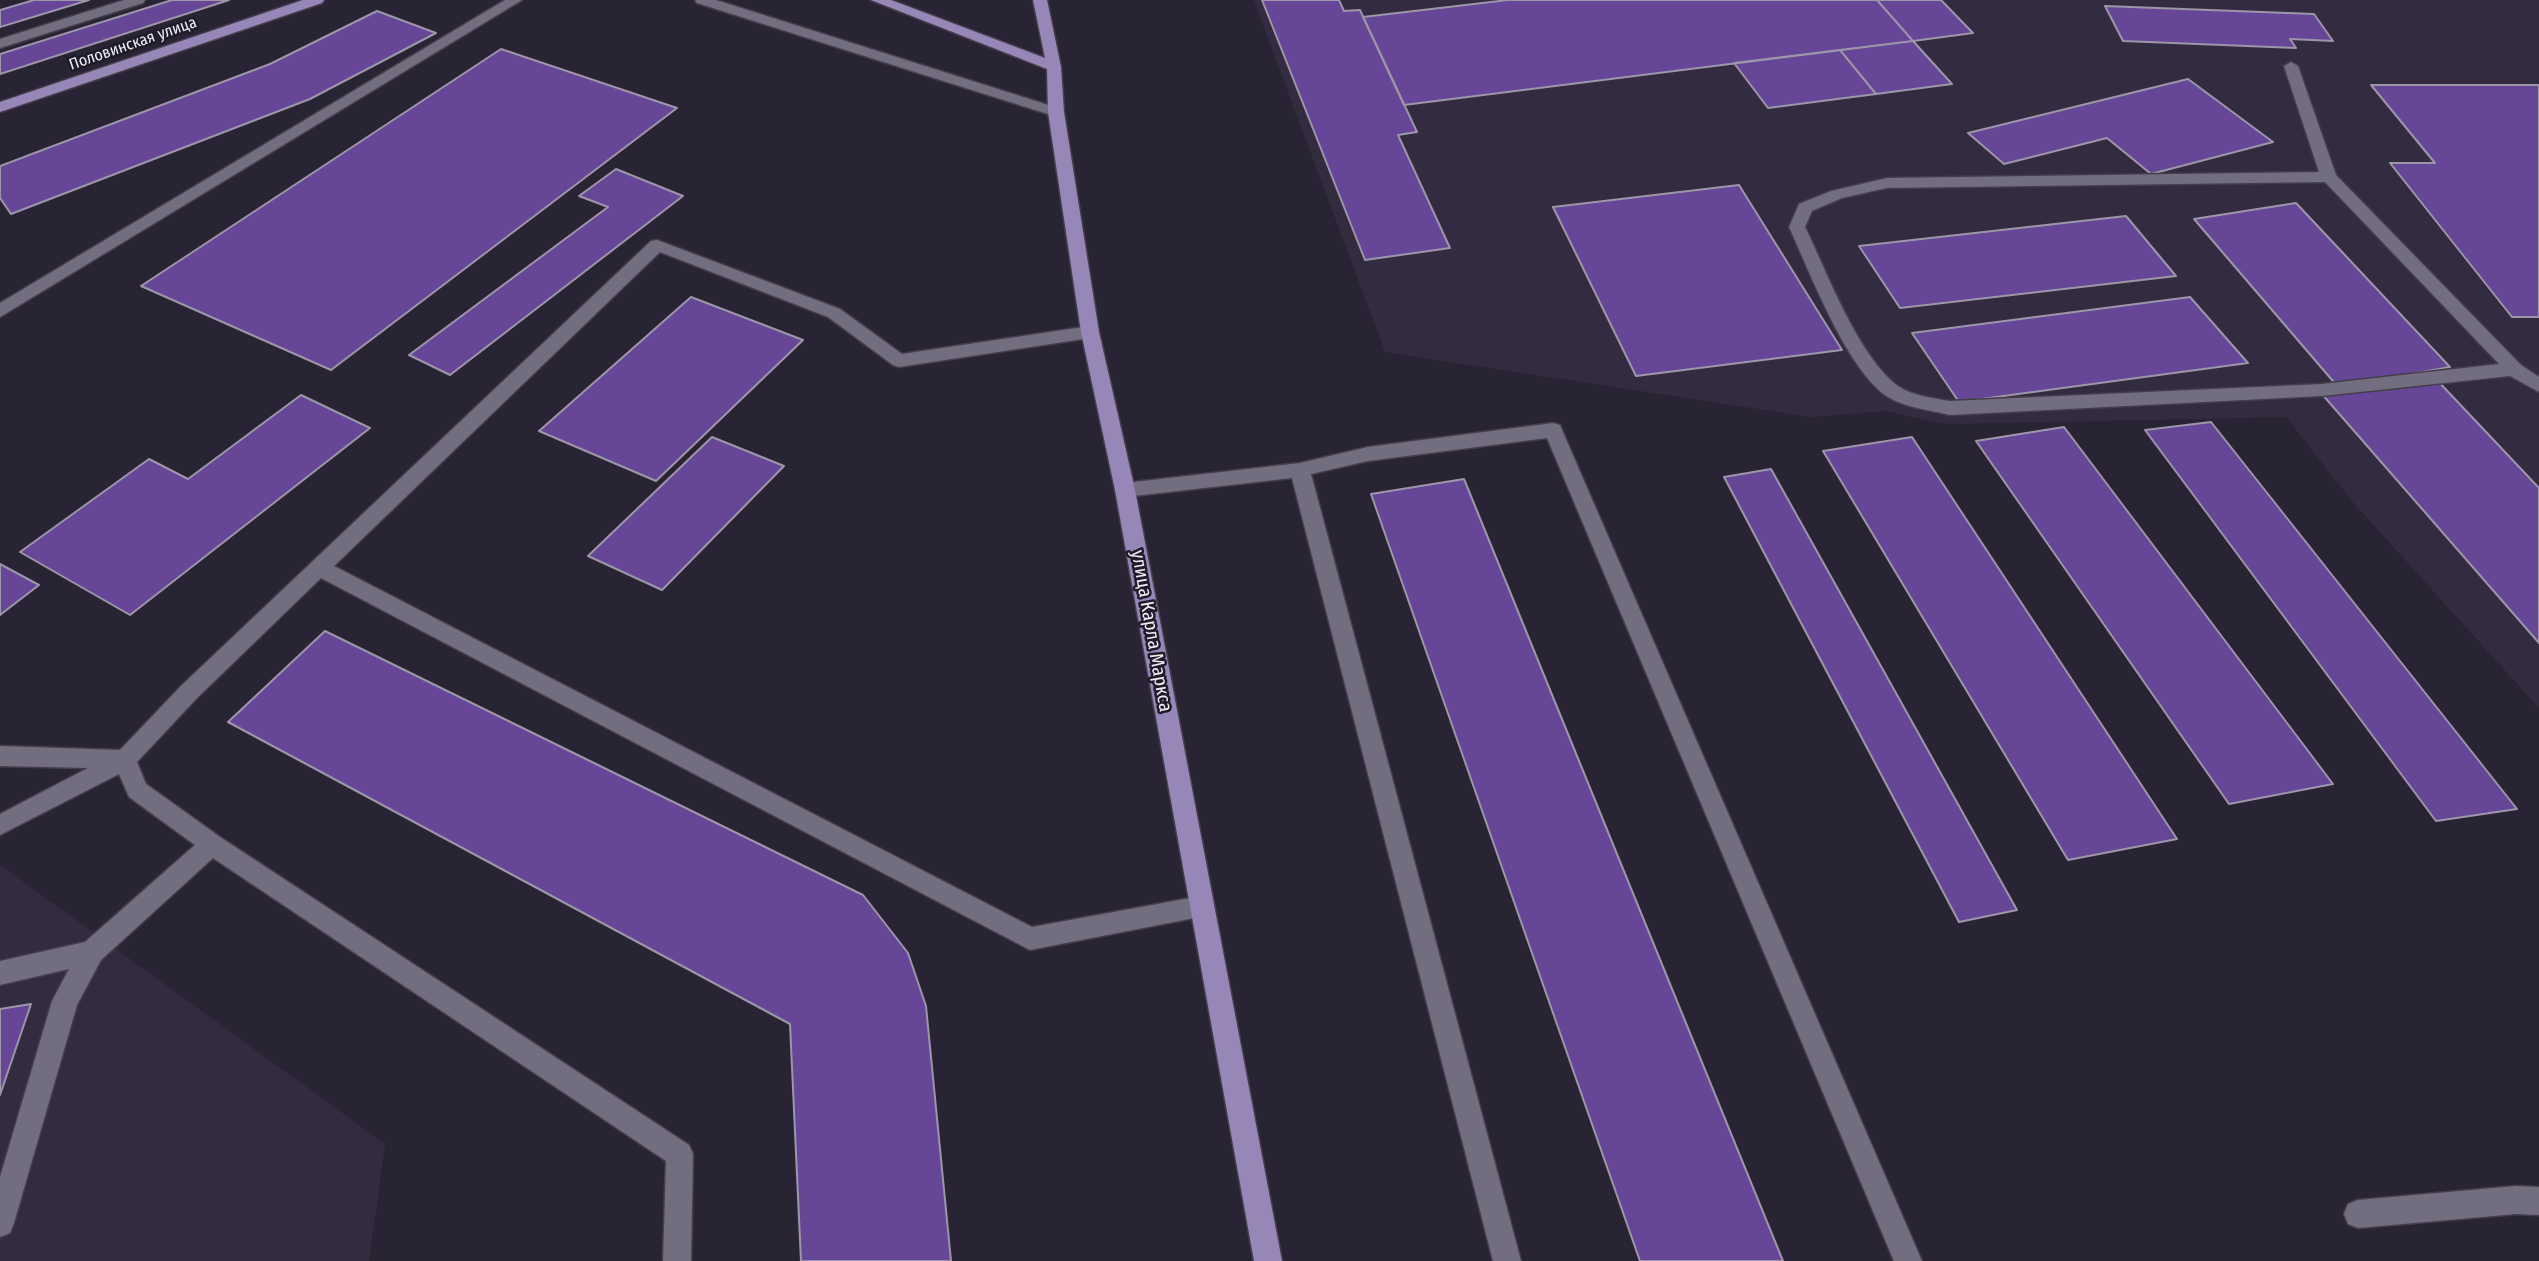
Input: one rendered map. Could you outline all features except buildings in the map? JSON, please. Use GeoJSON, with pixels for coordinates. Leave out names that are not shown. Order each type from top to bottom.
{"type":"FeatureCollection","features":[{"type":"Feature","properties":{"kind":"main road","name":"Половинская улица"},"geometry":{"type":"LineString","coordinates":[[0,107],[317,0]]}},
{"type":"Feature","properties":{"kind":"main road"},"geometry":{"type":"LineString","coordinates":[[878,0],[1054,67]]}},
{"type":"Feature","properties":{"kind":"main road","name":"улица Карла Маркса"},"geometry":{"type":"LineString","coordinates":[[1040,0],[1054,67],[1056,112],[1090,332],[1125,490],[1268,1261]]}},
{"type":"Feature","properties":{"kind":"lane"},"geometry":{"type":"LineString","coordinates":[[0,44],[138,0]]}},
{"type":"Feature","properties":{"kind":"lane"},"geometry":{"type":"LineString","coordinates":[[0,312],[515,0]]}},
{"type":"Feature","properties":{"kind":"lane"},"geometry":{"type":"LineString","coordinates":[[702,0],[1056,112]]}},
{"type":"Feature","properties":{"kind":"lane"},"geometry":{"type":"LineString","coordinates":[[2291,66],[2329,177],[2539,394]]}},
{"type":"Feature","properties":{"kind":"lane"},"geometry":{"type":"LineString","coordinates":[[2329,177],[1887,183],[1836,194],[1805,208],[1797,227],[1862,358],[1891,390],[1915,401],[1950,408],[2322,390],[2514,369],[2539,386]]}},
{"type":"Feature","properties":{"kind":"lane"},"geometry":{"type":"LineString","coordinates":[[0,825],[125,760],[189,692],[657,246],[834,313],[900,361],[1090,332]]}},
{"type":"Feature","properties":{"kind":"lane"},"geometry":{"type":"LineString","coordinates":[[1125,490],[1300,470],[1368,454],[1553,430],[1909,1261]]}},
{"type":"Feature","properties":{"kind":"lane"},"geometry":{"type":"LineString","coordinates":[[1300,470],[1507,1261]]}},
{"type":"Feature","properties":{"kind":"lane"},"geometry":{"type":"LineString","coordinates":[[319,568],[1030,939],[1201,907]]}},
{"type":"Feature","properties":{"kind":"lane"},"geometry":{"type":"LineString","coordinates":[[0,756],[125,760]]}},
{"type":"Feature","properties":{"kind":"lane"},"geometry":{"type":"LineString","coordinates":[[125,760],[136,790],[212,844],[680,1154],[677,1261]]}},
{"type":"Feature","properties":{"kind":"lane"},"geometry":{"type":"LineString","coordinates":[[0,1223],[65,1001],[92,952],[212,844]]}},
{"type":"Feature","properties":{"kind":"lane"},"geometry":{"type":"LineString","coordinates":[[0,973],[92,952]]}},
{"type":"Feature","properties":{"kind":"lane"},"geometry":{"type":"LineString","coordinates":[[2358,1214],[2516,1200],[2539,1201]]}},
{"type":"Feature","properties":{"kind":"shaded area"},"geometry":{"type":"Polygon","coordinates":[[[1254,0],[2539,0],[2539,708],[2352,501],[2286,417],[1945,424],[1885,411],[1811,417],[1385,352],[1254,0]]]}},
{"type":"Feature","properties":{"kind":"shaded area"},"geometry":{"type":"Polygon","coordinates":[[[0,865],[385,1144],[369,1261],[0,1261],[0,865]]]}}]}
